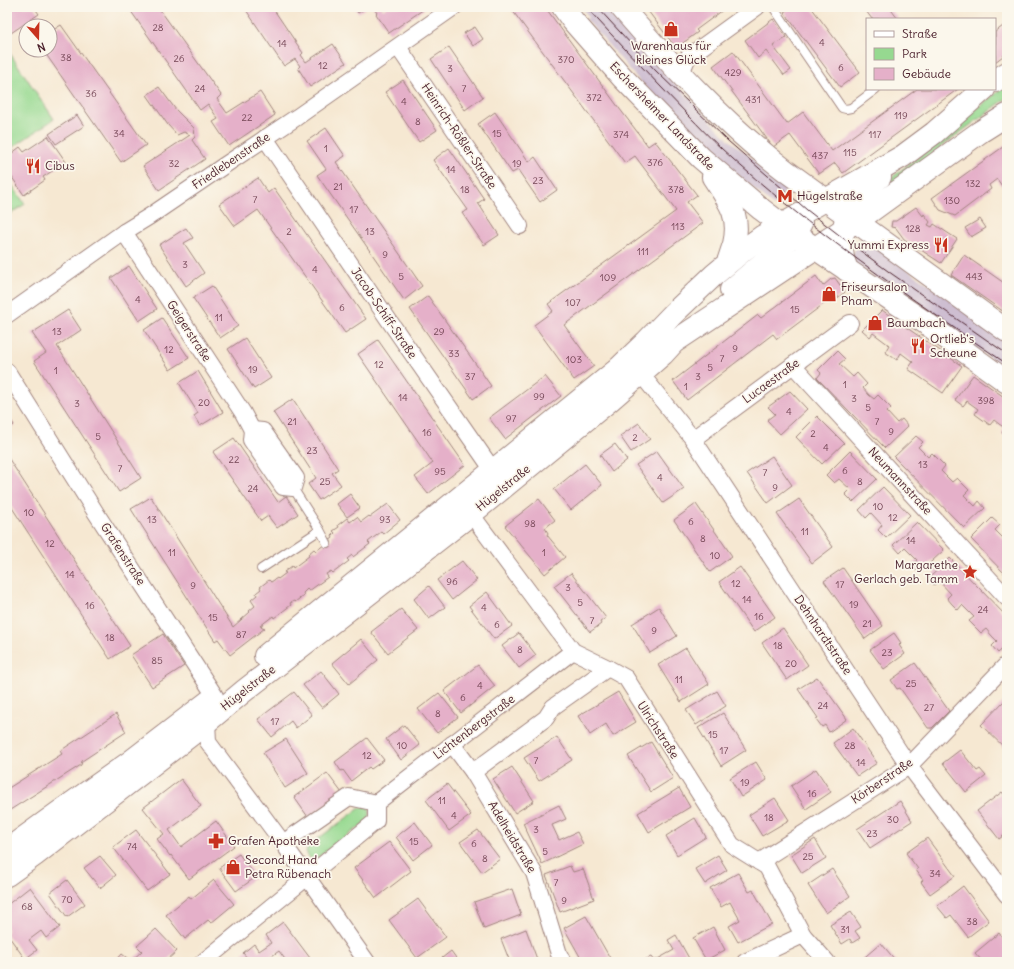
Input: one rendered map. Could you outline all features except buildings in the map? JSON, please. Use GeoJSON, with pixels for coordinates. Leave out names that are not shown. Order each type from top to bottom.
{"type":"FeatureCollection","features":[{"type":"Feature","properties":{"kind":"main road","name":"Eschersheimer Landstraße"},"geometry":{"type":"LineString","coordinates":[[563,7],[573,22],[701,158],[761,209],[788,230],[923,321],[1007,382]]}},
{"type":"Feature","properties":{"kind":"main road"},"geometry":{"type":"LineString","coordinates":[[622,7],[683,76],[737,131],[769,158],[825,200],[849,222],[1007,331]]}},
{"type":"Feature","properties":{"kind":"main road"},"geometry":{"type":"LineString","coordinates":[[996,80],[1007,73]]}},
{"type":"Feature","properties":{"kind":"main road","name":"Hügelstraße"},"geometry":{"type":"LineString","coordinates":[[7,875],[35,855],[197,729],[471,514],[498,479],[618,369],[728,262],[763,236],[788,230],[806,210],[903,156],[934,133],[983,90]]}},
{"type":"Feature","properties":{"kind":"main road","name":"Hügelstraße"},"geometry":{"type":"LineString","coordinates":[[7,850],[130,762],[197,729],[215,696],[498,479],[609,401],[641,374],[674,342],[814,248],[849,222],[868,213],[980,132],[1007,115]]}},
{"type":"Feature","properties":{"kind":"main road"},"geometry":{"type":"LineString","coordinates":[[847,270],[843,249],[849,222],[856,201],[903,156]]}},
{"type":"Feature","properties":{"kind":"main road"},"geometry":{"type":"LineString","coordinates":[[701,158],[730,203],[736,218],[734,244],[728,262]]}},
{"type":"Feature","properties":{"kind":"main road"},"geometry":{"type":"LineString","coordinates":[[803,184],[807,202],[806,210]]}},
{"type":"Feature","properties":{"kind":"main road"},"geometry":{"type":"LineString","coordinates":[[674,342],[699,318],[776,252],[788,230]]}},
{"type":"Feature","properties":{"kind":"street","name":"Friedlebenstraße"},"geometry":{"type":"LineString","coordinates":[[7,315],[124,232],[297,117],[454,7]]}},
{"type":"Feature","properties":{"kind":"street"},"geometry":{"type":"LineString","coordinates":[[683,76],[684,66],[688,57],[758,7]]}},
{"type":"Feature","properties":{"kind":"street","name":"Heinrich-Rößler-Straße"},"geometry":{"type":"LineString","coordinates":[[398,47],[520,226]]}},
{"type":"Feature","properties":{"kind":"street","name":"Jacob-Schiff-Straße"},"geometry":{"type":"LineString","coordinates":[[265,138],[498,479]]}},
{"type":"Feature","properties":{"kind":"street","name":"Geigerstraße"},"geometry":{"type":"LineString","coordinates":[[124,232],[244,414],[252,430],[251,440],[283,487],[293,488]]}},
{"type":"Feature","properties":{"kind":"street","name":"Lucaestraße"},"geometry":{"type":"LineString","coordinates":[[693,439],[850,323]]}},
{"type":"Feature","properties":{"kind":"street","name":"Neumannstraße"},"geometry":{"type":"LineString","coordinates":[[793,365],[1007,598]]}},
{"type":"Feature","properties":{"kind":"street","name":"Grafenstraße"},"geometry":{"type":"LineString","coordinates":[[7,372],[96,513],[215,696]]}},
{"type":"Feature","properties":{"kind":"street","name":"Dehnhardtstraße"},"geometry":{"type":"LineString","coordinates":[[641,374],[693,439],[909,766],[1007,895]]}},
{"type":"Feature","properties":{"kind":"street","name":"Ulrichstraße"},"geometry":{"type":"LineString","coordinates":[[471,514],[573,651],[626,678],[732,845],[767,867],[803,935],[827,962]]}},
{"type":"Feature","properties":{"kind":"street","name":"Lichtenbergstraße"},"geometry":{"type":"LineString","coordinates":[[376,803],[573,651]]}},
{"type":"Feature","properties":{"kind":"street","name":"Körberstraße"},"geometry":{"type":"LineString","coordinates":[[759,862],[909,766],[1007,664]]}},
{"type":"Feature","properties":{"kind":"street"},"geometry":{"type":"LineString","coordinates":[[473,772],[546,718],[553,707],[608,668]]}},
{"type":"Feature","properties":{"kind":"street"},"geometry":{"type":"LineString","coordinates":[[197,729],[283,843],[367,962]]}},
{"type":"Feature","properties":{"kind":"street","name":"Adelheidstraße"},"geometry":{"type":"LineString","coordinates":[[452,744],[473,772],[534,873],[559,954],[563,962]]}},
{"type":"Feature","properties":{"kind":"street"},"geometry":{"type":"LineString","coordinates":[[203,962],[306,877],[376,822],[376,803],[349,797],[283,843]]}},
{"type":"Feature","properties":{"kind":"street"},"geometry":{"type":"LineString","coordinates":[[745,962],[803,935]]}},
{"type":"Feature","properties":{"kind":"lane"},"geometry":{"type":"LineString","coordinates":[[773,7],[842,108],[851,108],[875,90]]}},
{"type":"Feature","properties":{"kind":"lane"},"geometry":{"type":"LineString","coordinates":[[293,488],[327,542]]}},
{"type":"Feature","properties":{"kind":"lane"},"geometry":{"type":"LineString","coordinates":[[261,569],[320,530]]}},
{"type":"Feature","properties":{"kind":"shaded area"},"geometry":{"type":"Polygon","coordinates":[[[581,7],[604,7],[728,139],[788,187],[774,206],[716,157],[644,86],[586,19],[589,17],[581,7]]]}},
{"type":"Feature","properties":{"kind":"shaded area"},"geometry":{"type":"Polygon","coordinates":[[[861,237],[1007,339],[1007,370],[850,260],[861,237]]]}},
{"type":"Feature","properties":{"kind":"green space"},"geometry":{"type":"Polygon","coordinates":[[[9,52],[54,119],[7,151],[7,54],[9,52]]]}},
{"type":"Feature","properties":{"kind":"green space"},"geometry":{"type":"Polygon","coordinates":[[[1007,85],[1007,98],[869,202],[866,197],[925,152],[956,124],[1007,85]]]}},
{"type":"Feature","properties":{"kind":"green space"},"geometry":{"type":"Polygon","coordinates":[[[7,178],[25,204],[7,216],[7,178]]]}},
{"type":"Feature","properties":{"kind":"green space"},"geometry":{"type":"Polygon","coordinates":[[[365,806],[370,809],[369,820],[317,858],[311,859],[308,856],[306,851],[308,846],[360,808],[365,806]]]}},
{"type":"Feature","properties":{"kind":"tram line"},"geometry":{"type":"LineString","coordinates":[[586,7],[709,136],[755,179],[861,262],[1007,364]]}},
{"type":"Feature","properties":{"kind":"tram line"},"geometry":{"type":"LineString","coordinates":[[597,7],[655,70],[728,141],[807,210],[892,274],[1007,354]]}},
{"type":"Feature","properties":{"kind":"place","name":"Warenhaus für kleines Glück"},"geometry":{"type":"Point","coordinates":[671,29]}},
{"type":"Feature","properties":{"kind":"place","name":"Cibus"},"geometry":{"type":"Point","coordinates":[33,166]}},
{"type":"Feature","properties":{"kind":"place","name":"Hügelstraße"},"geometry":{"type":"Point","coordinates":[785,196]}},
{"type":"Feature","properties":{"kind":"place","name":"Yummi Express"},"geometry":{"type":"Point","coordinates":[941,245]}},
{"type":"Feature","properties":{"kind":"place","name":"Friseursalon Pham"},"geometry":{"type":"Point","coordinates":[829,294]}},
{"type":"Feature","properties":{"kind":"place","name":"Baumbach"},"geometry":{"type":"Point","coordinates":[875,323]}},
{"type":"Feature","properties":{"kind":"place","name":"Ortlieb's Scheune"},"geometry":{"type":"Point","coordinates":[918,346]}},
{"type":"Feature","properties":{"kind":"place","name":"Margarethe Gerlach geb. Tamm"},"geometry":{"type":"Point","coordinates":[970,572]}},
{"type":"Feature","properties":{"kind":"place","name":"Grafen Apotheke"},"geometry":{"type":"Point","coordinates":[216,841]}},
{"type":"Feature","properties":{"kind":"place","name":"Second Hand Petra Rübenach"},"geometry":{"type":"Point","coordinates":[233,867]}}]}
